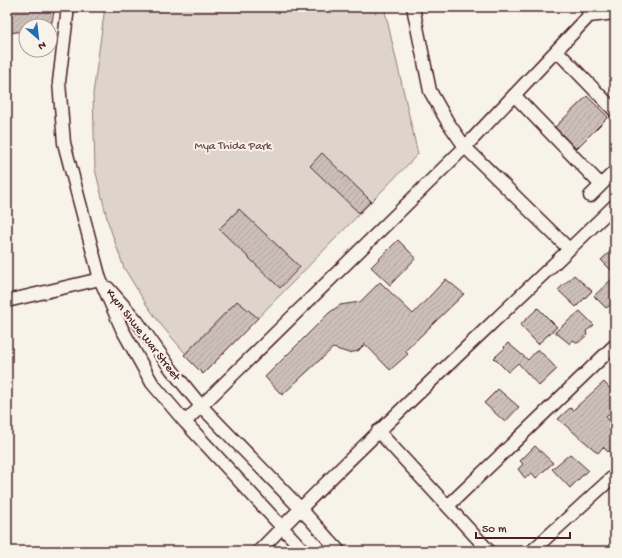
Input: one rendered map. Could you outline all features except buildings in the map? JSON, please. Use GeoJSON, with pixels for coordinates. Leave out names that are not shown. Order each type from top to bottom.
{"type":"FeatureCollection","features":[{"type":"Feature","properties":{"kind":"street"},"geometry":{"type":"LineString","coordinates":[[7,301],[100,279],[64,143],[59,82],[68,7]]}},
{"type":"Feature","properties":{"kind":"street"},"geometry":{"type":"LineString","coordinates":[[413,7],[430,91],[447,121],[465,147],[569,249]]}},
{"type":"Feature","properties":{"kind":"street"},"geometry":{"type":"LineString","coordinates":[[185,422],[465,147],[557,50],[588,12],[613,16]]}},
{"type":"Feature","properties":{"kind":"street"},"geometry":{"type":"LineString","coordinates":[[557,50],[615,111]]}},
{"type":"Feature","properties":{"kind":"street"},"geometry":{"type":"LineString","coordinates":[[514,95],[601,185]]}},
{"type":"Feature","properties":{"kind":"street"},"geometry":{"type":"LineString","coordinates":[[590,196],[615,171]]}},
{"type":"Feature","properties":{"kind":"street"},"geometry":{"type":"LineString","coordinates":[[259,551],[378,431],[615,204]]}},
{"type":"Feature","properties":{"kind":"street","name":"Kyun Shwe War Street"},"geometry":{"type":"LineString","coordinates":[[100,279],[137,321],[170,369],[201,406],[300,508],[339,551]]}},
{"type":"Feature","properties":{"kind":"street","name":"Kyun Shwe War Street"},"geometry":{"type":"LineString","coordinates":[[100,279],[122,329],[152,383],[185,422],[304,551]]}},
{"type":"Feature","properties":{"kind":"street"},"geometry":{"type":"LineString","coordinates":[[448,506],[615,345]]}},
{"type":"Feature","properties":{"kind":"street"},"geometry":{"type":"LineString","coordinates":[[378,431],[489,551]]}},
{"type":"Feature","properties":{"kind":"street"},"geometry":{"type":"LineString","coordinates":[[532,551],[615,475]]}},
{"type":"Feature","properties":{"kind":"green space","name":"Mya Thida Park"},"geometry":{"type":"Polygon","coordinates":[[[105,7],[384,7],[418,154],[203,374],[162,326],[146,304],[124,268],[108,222],[95,169],[93,94],[105,7]]]}}]}
